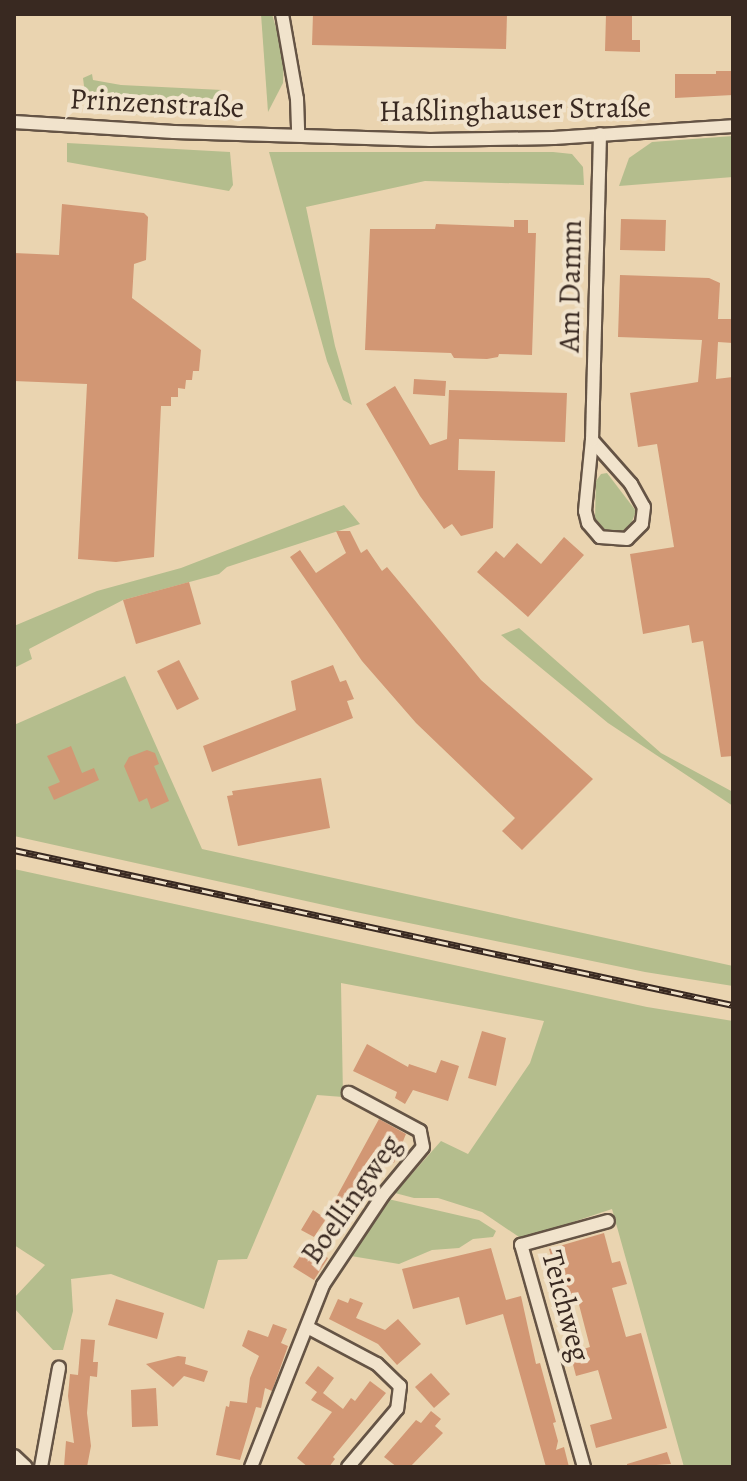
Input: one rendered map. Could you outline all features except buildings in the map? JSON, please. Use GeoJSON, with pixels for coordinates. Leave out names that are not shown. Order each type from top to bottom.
{"type":"FeatureCollection","features":[{"type":"Feature","properties":{"kind":"street"},"geometry":{"type":"LineString","coordinates":[[282,14],[297,99],[298,135]]}},
{"type":"Feature","properties":{"kind":"street","name":"Prinzenstraße"},"geometry":{"type":"LineString","coordinates":[[14,122],[298,135]]}},
{"type":"Feature","properties":{"kind":"street","name":"Haßlinghauser Straße"},"geometry":{"type":"LineString","coordinates":[[298,135],[430,140],[733,126]]}},
{"type":"Feature","properties":{"kind":"street","name":"Am Damm"},"geometry":{"type":"LineString","coordinates":[[592,440],[631,484],[644,507],[642,524],[627,539],[600,537],[588,523],[600,134]]}},
{"type":"Feature","properties":{"kind":"street","name":"Boellingweg"},"geometry":{"type":"LineString","coordinates":[[251,1467],[323,1285],[350,1241],[424,1143],[420,1131],[349,1093]]}},
{"type":"Feature","properties":{"kind":"street","name":"Teichweg"},"geometry":{"type":"LineString","coordinates":[[584,1467],[521,1245],[608,1221]]}},
{"type":"Feature","properties":{"kind":"street"},"geometry":{"type":"LineString","coordinates":[[307,1327],[377,1364],[400,1386],[397,1409],[348,1467]]}},
{"type":"Feature","properties":{"kind":"street"},"geometry":{"type":"LineString","coordinates":[[41,1467],[59,1368]]}},
{"type":"Feature","properties":{"kind":"street"},"geometry":{"type":"LineString","coordinates":[[14,1456],[26,1467]]}},
{"type":"Feature","properties":{"kind":"green space"},"geometry":{"type":"Polygon","coordinates":[[[261,14],[272,14],[284,55],[283,83],[268,112],[261,14]]]}},
{"type":"Feature","properties":{"kind":"green space"},"geometry":{"type":"Polygon","coordinates":[[[92,74],[93,80],[121,85],[222,90],[221,116],[121,114],[98,108],[86,102],[83,78],[92,74]]]}},
{"type":"Feature","properties":{"kind":"green space"},"geometry":{"type":"Polygon","coordinates":[[[733,136],[733,177],[619,186],[629,158],[652,142],[733,136]]]}},
{"type":"Feature","properties":{"kind":"green space"},"geometry":{"type":"Polygon","coordinates":[[[67,143],[230,152],[233,185],[229,191],[67,162],[67,143]]]}},
{"type":"Feature","properties":{"kind":"green space"},"geometry":{"type":"Polygon","coordinates":[[[269,152],[553,152],[572,154],[583,167],[584,185],[425,181],[306,207],[335,346],[352,405],[343,400],[327,361],[269,152]]]}},
{"type":"Feature","properties":{"kind":"green space"},"geometry":{"type":"Polygon","coordinates":[[[607,473],[636,511],[631,524],[621,532],[605,530],[595,518],[596,481],[601,474],[607,473]]]}},
{"type":"Feature","properties":{"kind":"green space"},"geometry":{"type":"Polygon","coordinates":[[[344,505],[360,524],[227,567],[219,574],[123,600],[29,649],[32,659],[14,668],[14,626],[97,591],[181,568],[344,505]]]}},
{"type":"Feature","properties":{"kind":"green space"},"geometry":{"type":"Polygon","coordinates":[[[519,628],[661,753],[733,792],[733,806],[608,723],[501,635],[519,628]]]}},
{"type":"Feature","properties":{"kind":"green space"},"geometry":{"type":"Polygon","coordinates":[[[125,676],[202,849],[733,966],[733,986],[645,972],[351,911],[14,836],[14,725],[125,676]]]}},
{"type":"Feature","properties":{"kind":"green space"},"geometry":{"type":"Polygon","coordinates":[[[14,869],[647,1007],[733,1021],[733,1467],[684,1467],[612,1209],[522,1239],[482,1212],[438,1198],[414,1198],[395,1193],[441,1141],[468,1154],[530,1063],[544,1021],[341,983],[343,1097],[317,1095],[247,1259],[218,1260],[204,1309],[111,1274],[71,1279],[73,1311],[63,1350],[53,1350],[14,1308],[14,1298],[45,1265],[14,1245],[14,869]]]}},
{"type":"Feature","properties":{"kind":"green space"},"geometry":{"type":"Polygon","coordinates":[[[388,1199],[479,1220],[496,1231],[493,1237],[473,1239],[459,1248],[432,1250],[399,1264],[351,1256],[388,1199]]]}},
{"type":"Feature","properties":{"kind":"railway"},"geometry":{"type":"LineString","coordinates":[[14,850],[733,1005]]}}]}
